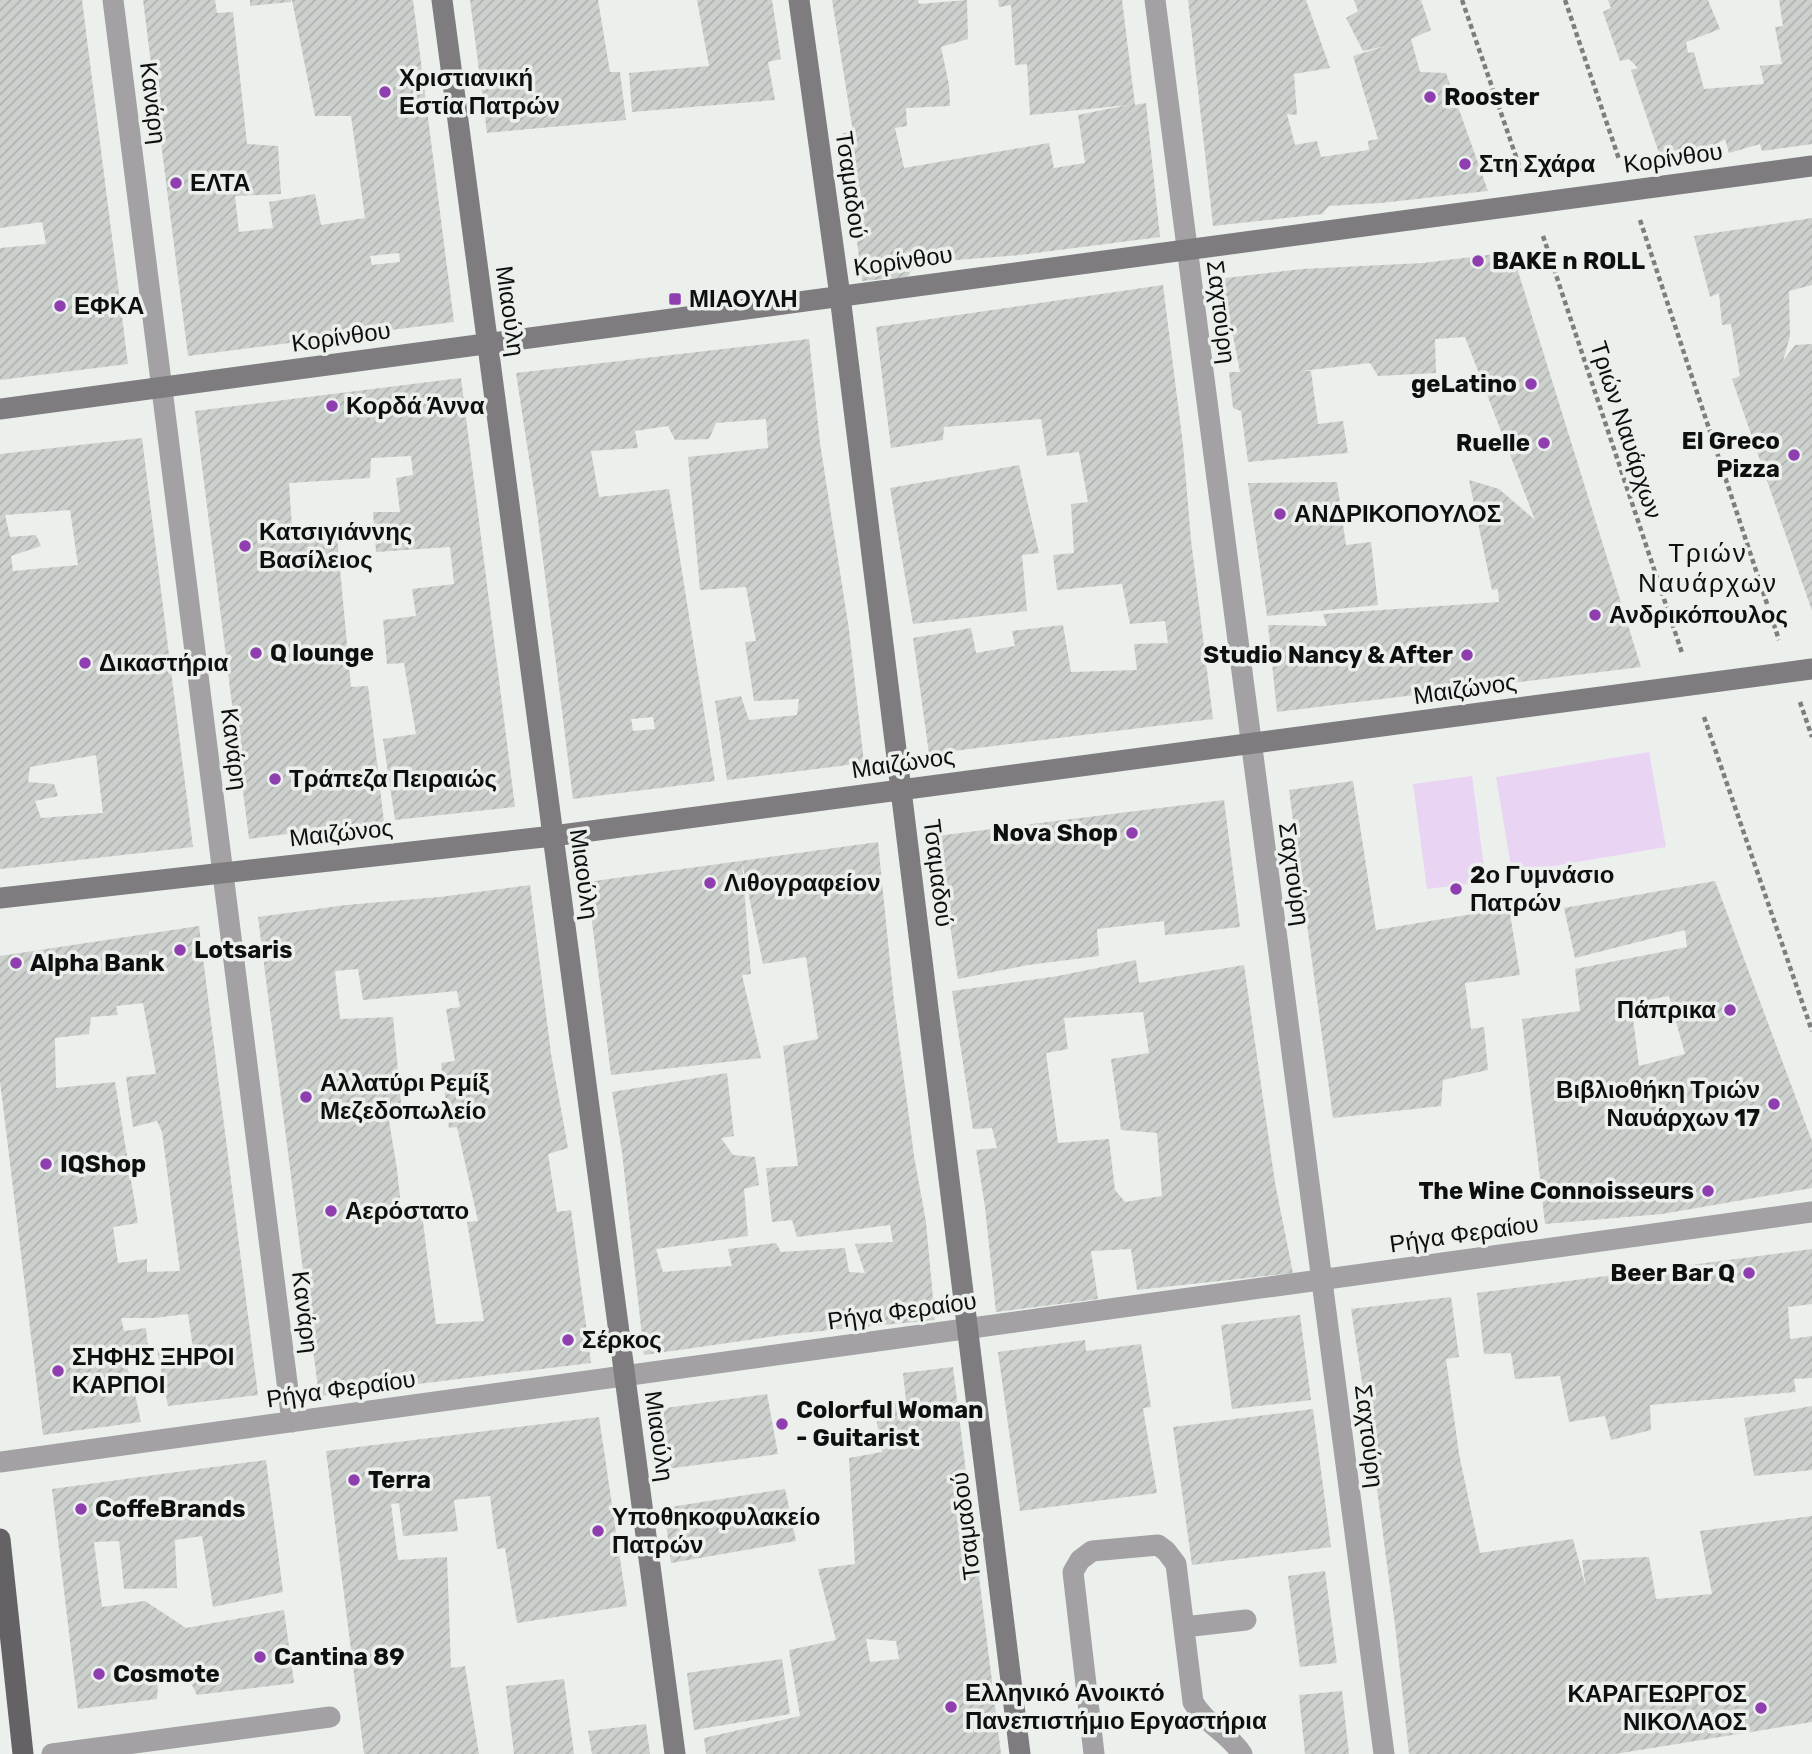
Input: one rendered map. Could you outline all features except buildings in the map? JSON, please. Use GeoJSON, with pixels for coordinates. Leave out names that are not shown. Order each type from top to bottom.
{"type":"FeatureCollection","features":[{"type":"Feature","properties":{"kind":"main road","name":"Μιαούλη"},"geometry":{"type":"LineString","coordinates":[[442,0],[675,1754]]}},
{"type":"Feature","properties":{"kind":"main road","name":"Τσαμαδού"},"geometry":{"type":"LineString","coordinates":[[799,0],[840,296],[1020,1754]]}},
{"type":"Feature","properties":{"kind":"main road","name":"Κορίνθου"},"geometry":{"type":"LineString","coordinates":[[0,409],[1812,166]]}},
{"type":"Feature","properties":{"kind":"main road","name":"Μαιζώνος"},"geometry":{"type":"LineString","coordinates":[[0,898],[553,836],[1812,669]]}},
{"type":"Feature","properties":{"kind":"main road"},"geometry":{"type":"LineString","coordinates":[[0,1539],[23,1754]]}},
{"type":"Feature","properties":{"kind":"street","name":"Κανάρη"},"geometry":{"type":"LineString","coordinates":[[113,0],[292,1422]]}},
{"type":"Feature","properties":{"kind":"street","name":"Σαχτούρη"},"geometry":{"type":"LineString","coordinates":[[1155,0],[1250,744],[1384,1754]]}},
{"type":"Feature","properties":{"kind":"street","name":"Ρήγα Φεραίου"},"geometry":{"type":"LineString","coordinates":[[0,1462],[1812,1212]]}},
{"type":"Feature","properties":{"kind":"street"},"geometry":{"type":"LineString","coordinates":[[1094,1754],[1073,1572],[1080,1560],[1092,1552],[1158,1545],[1176,1564],[1193,1702],[1199,1713],[1232,1740],[1242,1754]]}},
{"type":"Feature","properties":{"kind":"street"},"geometry":{"type":"LineString","coordinates":[[1184,1627],[1246,1620]]}},
{"type":"Feature","properties":{"kind":"street"},"geometry":{"type":"LineString","coordinates":[[52,1754],[330,1717]]}},
{"type":"Feature","properties":{"kind":"path","name":"Τριών Ναυάρχων"},"geometry":{"type":"LineString","coordinates":[[1462,0],[1812,1031]]}},
{"type":"Feature","properties":{"kind":"path"},"geometry":{"type":"LineString","coordinates":[[1565,0],[1812,737]]}},
{"type":"Feature","properties":{"kind":"shaded area"},"geometry":{"type":"Polygon","coordinates":[[[1649,752],[1666,847],[1512,873],[1496,777],[1649,752]]]}},
{"type":"Feature","properties":{"kind":"shaded area"},"geometry":{"type":"Polygon","coordinates":[[[1472,776],[1486,882],[1427,889],[1413,784],[1472,776]]]}},
{"type":"Feature","properties":{"kind":"place","name":"Χριστιανική Εστία Πατρών"},"geometry":{"type":"Point","coordinates":[385,92]}},
{"type":"Feature","properties":{"kind":"place","name":"Rooster"},"geometry":{"type":"Point","coordinates":[1430,97]}},
{"type":"Feature","properties":{"kind":"place","name":"Στη Σχάρα"},"geometry":{"type":"Point","coordinates":[1465,164]}},
{"type":"Feature","properties":{"kind":"place","name":"ΕΛΤΑ"},"geometry":{"type":"Point","coordinates":[176,183]}},
{"type":"Feature","properties":{"kind":"place","name":"BAKE n ROLL"},"geometry":{"type":"Point","coordinates":[1478,261]}},
{"type":"Feature","properties":{"kind":"place","name":"ΜΙΑΟΥΛΗ"},"geometry":{"type":"Point","coordinates":[675,299]}},
{"type":"Feature","properties":{"kind":"place","name":"ΕΦΚΑ"},"geometry":{"type":"Point","coordinates":[60,306]}},
{"type":"Feature","properties":{"kind":"place","name":"geLatino"},"geometry":{"type":"Point","coordinates":[1531,384]}},
{"type":"Feature","properties":{"kind":"place","name":"Κορδά Άννα"},"geometry":{"type":"Point","coordinates":[332,406]}},
{"type":"Feature","properties":{"kind":"place","name":"Ruelle"},"geometry":{"type":"Point","coordinates":[1544,443]}},
{"type":"Feature","properties":{"kind":"place","name":"El Greco Pizza"},"geometry":{"type":"Point","coordinates":[1794,455]}},
{"type":"Feature","properties":{"kind":"place","name":"ΑΝΔΡΙΚΟΠΟΥΛΟΣ"},"geometry":{"type":"Point","coordinates":[1280,514]}},
{"type":"Feature","properties":{"kind":"place","name":"Κατσιγιάννης Βασίλειος"},"geometry":{"type":"Point","coordinates":[245,546]}},
{"type":"Feature","properties":{"kind":"place","name":"Ανδρικόπουλος"},"geometry":{"type":"Point","coordinates":[1595,615]}},
{"type":"Feature","properties":{"kind":"place","name":"Q lounge"},"geometry":{"type":"Point","coordinates":[256,653]}},
{"type":"Feature","properties":{"kind":"place","name":"Studio Nancy & After"},"geometry":{"type":"Point","coordinates":[1467,655]}},
{"type":"Feature","properties":{"kind":"place","name":"Δικαστήρια"},"geometry":{"type":"Point","coordinates":[85,663]}},
{"type":"Feature","properties":{"kind":"place","name":"Τράπεζα Πειραιώς"},"geometry":{"type":"Point","coordinates":[275,779]}},
{"type":"Feature","properties":{"kind":"place","name":"Nova Shop"},"geometry":{"type":"Point","coordinates":[1132,833]}},
{"type":"Feature","properties":{"kind":"place","name":"Λιθογραφείον"},"geometry":{"type":"Point","coordinates":[710,883]}},
{"type":"Feature","properties":{"kind":"place","name":"2ο Γυμνάσιο Πατρών"},"geometry":{"type":"Point","coordinates":[1456,889]}},
{"type":"Feature","properties":{"kind":"place","name":"Lotsaris"},"geometry":{"type":"Point","coordinates":[180,950]}},
{"type":"Feature","properties":{"kind":"place","name":"Alpha Bank"},"geometry":{"type":"Point","coordinates":[16,963]}},
{"type":"Feature","properties":{"kind":"place","name":"Πάπρικα"},"geometry":{"type":"Point","coordinates":[1730,1010]}},
{"type":"Feature","properties":{"kind":"place","name":"Αλλατύρι Ρεμίξ Μεζεδοπωλείο"},"geometry":{"type":"Point","coordinates":[306,1097]}},
{"type":"Feature","properties":{"kind":"place","name":"Βιβλιοθήκη Τριών Ναυάρχων 17"},"geometry":{"type":"Point","coordinates":[1774,1104]}},
{"type":"Feature","properties":{"kind":"place","name":"IQShop"},"geometry":{"type":"Point","coordinates":[46,1164]}},
{"type":"Feature","properties":{"kind":"place","name":"The Wine Connoisseurs"},"geometry":{"type":"Point","coordinates":[1708,1191]}},
{"type":"Feature","properties":{"kind":"place","name":"Αερόστατο"},"geometry":{"type":"Point","coordinates":[331,1211]}},
{"type":"Feature","properties":{"kind":"place","name":"Beer Bar Q"},"geometry":{"type":"Point","coordinates":[1749,1273]}},
{"type":"Feature","properties":{"kind":"place","name":"Σέρκος"},"geometry":{"type":"Point","coordinates":[568,1340]}},
{"type":"Feature","properties":{"kind":"place","name":"ΣΗΦΗΣ ΞΗΡΟΙ ΚΑΡΠΟΙ"},"geometry":{"type":"Point","coordinates":[58,1371]}},
{"type":"Feature","properties":{"kind":"place","name":"Colorful Woman - Guitarist"},"geometry":{"type":"Point","coordinates":[782,1424]}},
{"type":"Feature","properties":{"kind":"place","name":"Terra"},"geometry":{"type":"Point","coordinates":[354,1480]}},
{"type":"Feature","properties":{"kind":"place","name":"CoffeBrands"},"geometry":{"type":"Point","coordinates":[81,1509]}},
{"type":"Feature","properties":{"kind":"place","name":"Υποθηκοφυλακείο Πατρών"},"geometry":{"type":"Point","coordinates":[598,1531]}},
{"type":"Feature","properties":{"kind":"place","name":"Cantina 89"},"geometry":{"type":"Point","coordinates":[260,1657]}},
{"type":"Feature","properties":{"kind":"place","name":"Cosmote"},"geometry":{"type":"Point","coordinates":[99,1674]}},
{"type":"Feature","properties":{"kind":"place","name":"Ελληνικό Ανοικτό Πανεπιστήμιο Εργαστήρια"},"geometry":{"type":"Point","coordinates":[951,1707]}},
{"type":"Feature","properties":{"kind":"place","name":"ΚΑΡΑΓΕΩΡΓΟΣ ΝΙΚΟΛΑΟΣ"},"geometry":{"type":"Point","coordinates":[1761,1708]}},
{"type":"Feature","properties":{"kind":"district","name":"Τριών Ναυάρχων"},"geometry":{"type":"Point","coordinates":[1708,568]}}]}
